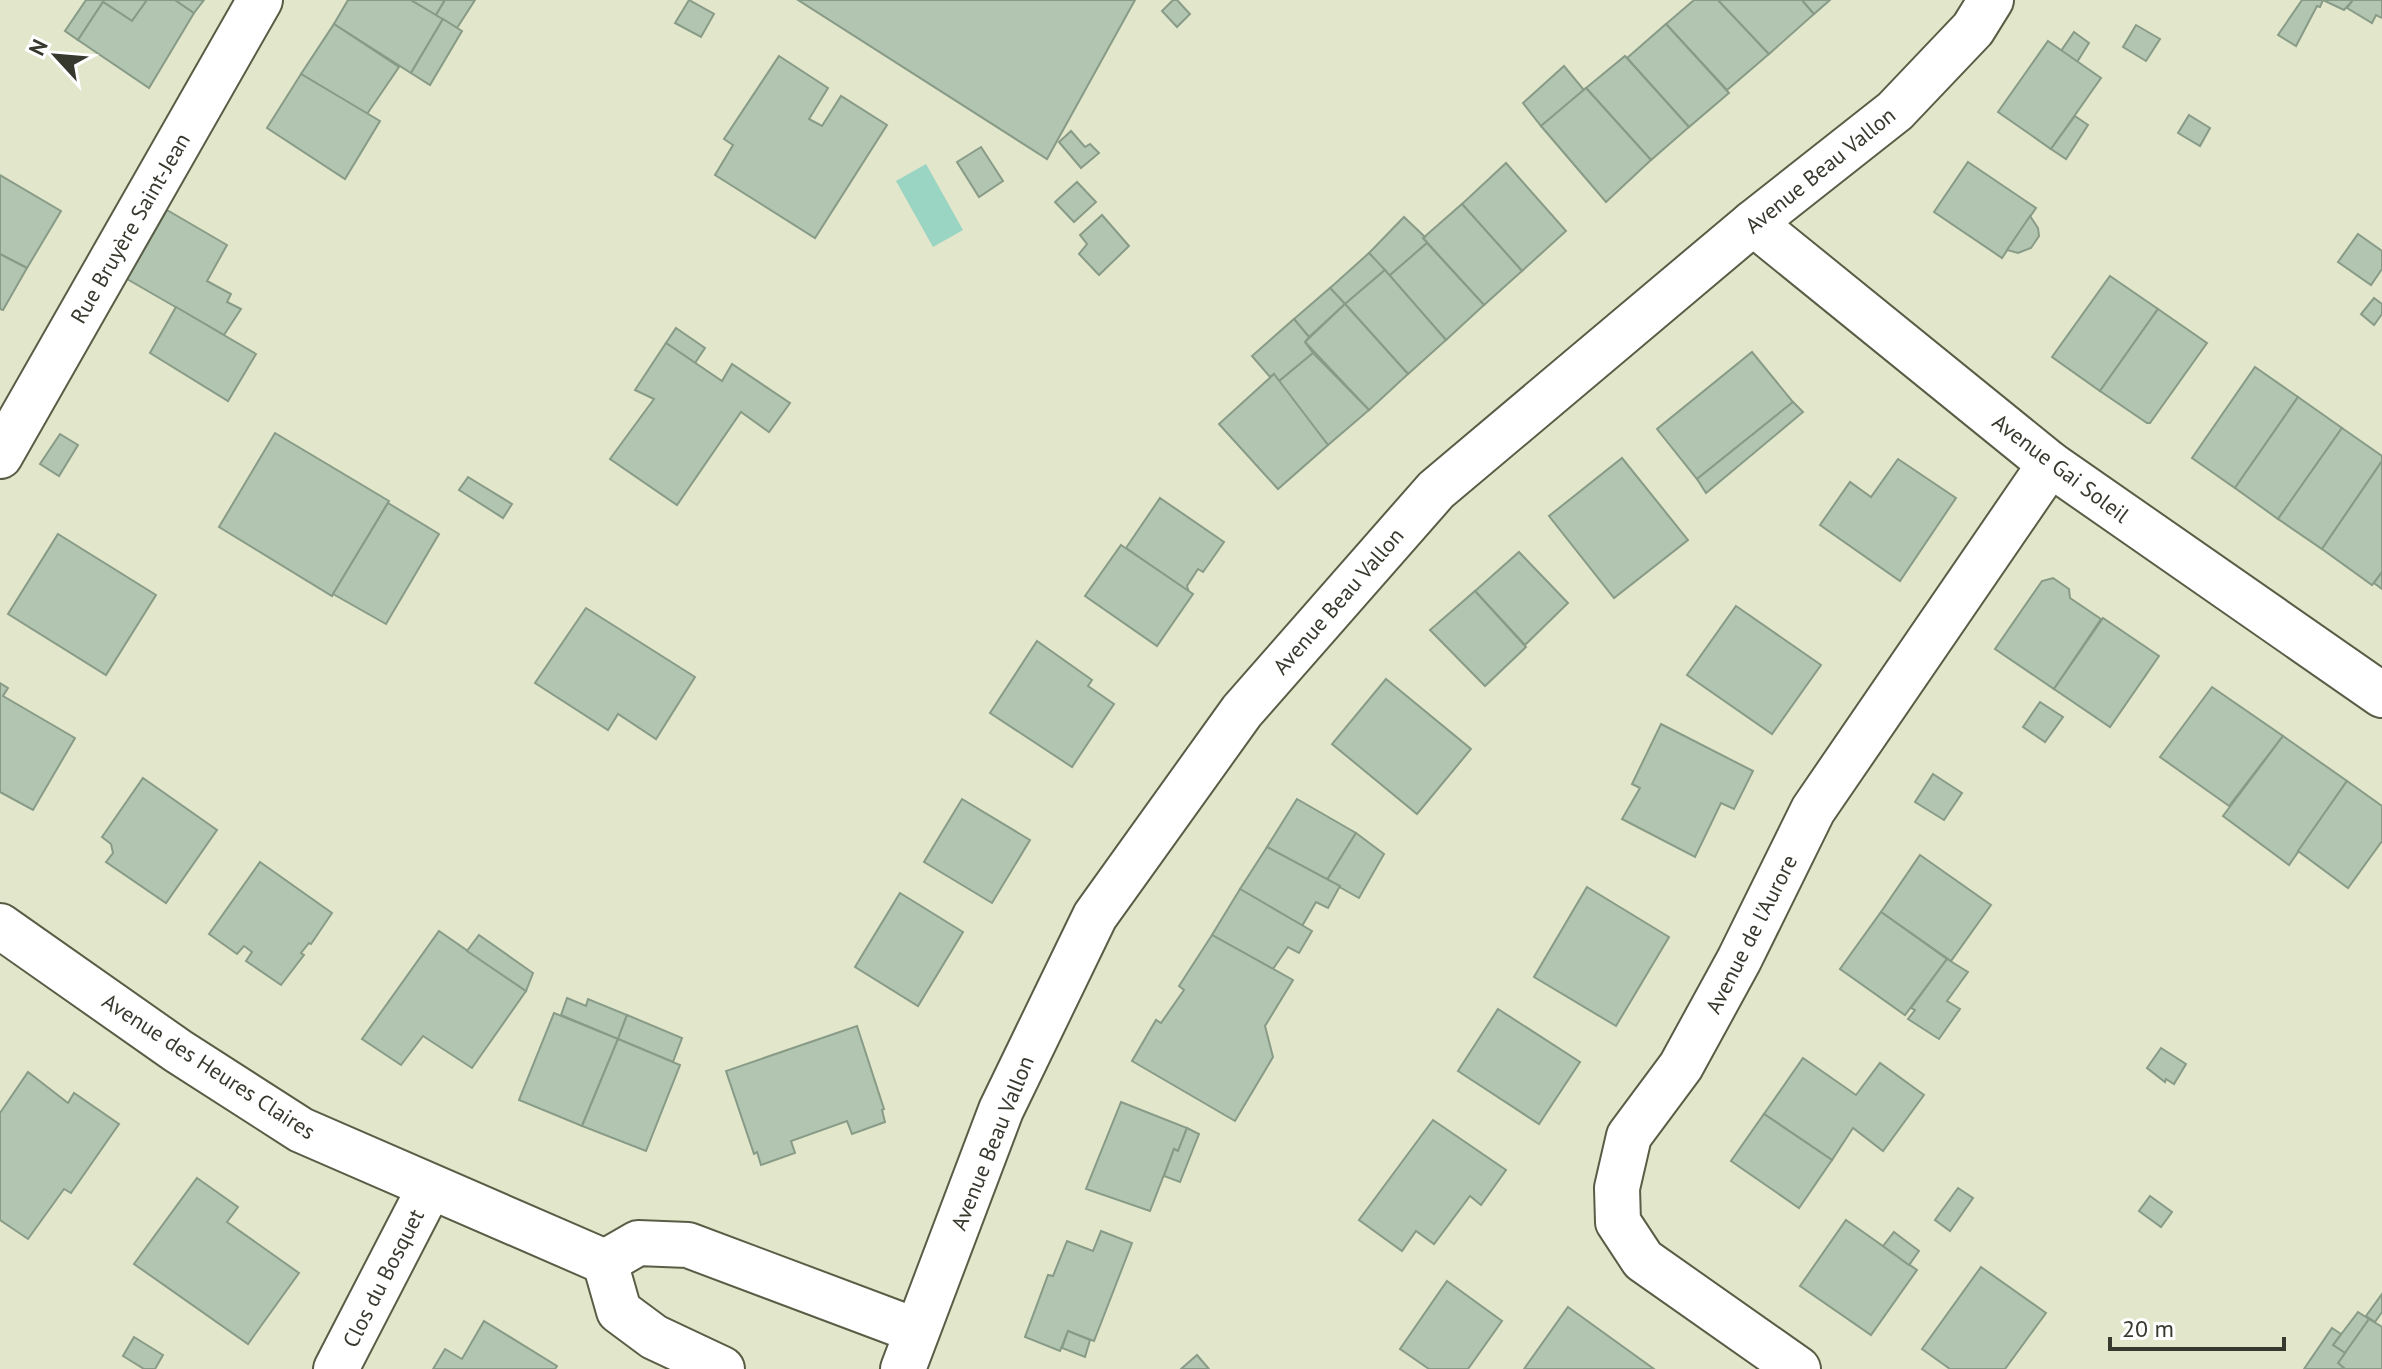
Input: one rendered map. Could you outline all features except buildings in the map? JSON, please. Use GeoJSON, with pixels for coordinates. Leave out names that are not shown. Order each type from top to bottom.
{"type":"FeatureCollection","features":[{"type":"Feature","properties":{"kind":"street","name":"Rue Bruyère Saint-Jean"},"geometry":{"type":"LineString","coordinates":[[0,456],[260,0]]}},
{"type":"Feature","properties":{"kind":"street","name":"Avenue Beau Vallon"},"geometry":{"type":"LineString","coordinates":[[910,1350],[1001,1110],[1095,916],[1242,711],[1436,490],[1753,223],[1895,111],[1973,29],[1991,0]]}},
{"type":"Feature","properties":{"kind":"street","name":"Avenue Gai Soleil"},"geometry":{"type":"LineString","coordinates":[[1753,223],[2050,464],[2382,695]]}},
{"type":"Feature","properties":{"kind":"street","name":"Avenue de l'Aurore"},"geometry":{"type":"LineString","coordinates":[[1798,1369],[1643,1260],[1618,1222],[1617,1188],[1629,1136],[1681,1066],[1739,960],[1813,810],[2050,464]]}},
{"type":"Feature","properties":{"kind":"street","name":"Avenue des Heures Claires"},"geometry":{"type":"LineString","coordinates":[[0,926],[178,1051],[301,1130],[605,1262]]}},
{"type":"Feature","properties":{"kind":"street","name":"Clos du Bosquet"},"geometry":{"type":"LineString","coordinates":[[336,1369],[430,1187]]}},
{"type":"Feature","properties":{"kind":"street"},"geometry":{"type":"LineString","coordinates":[[722,1369],[654,1337],[619,1311],[605,1262],[638,1243],[688,1245],[910,1350]]}},
{"type":"Feature","properties":{"kind":"water"},"geometry":{"type":"Polygon","coordinates":[[[926,164],[963,230],[933,247],[896,181],[926,164]]]}}]}
